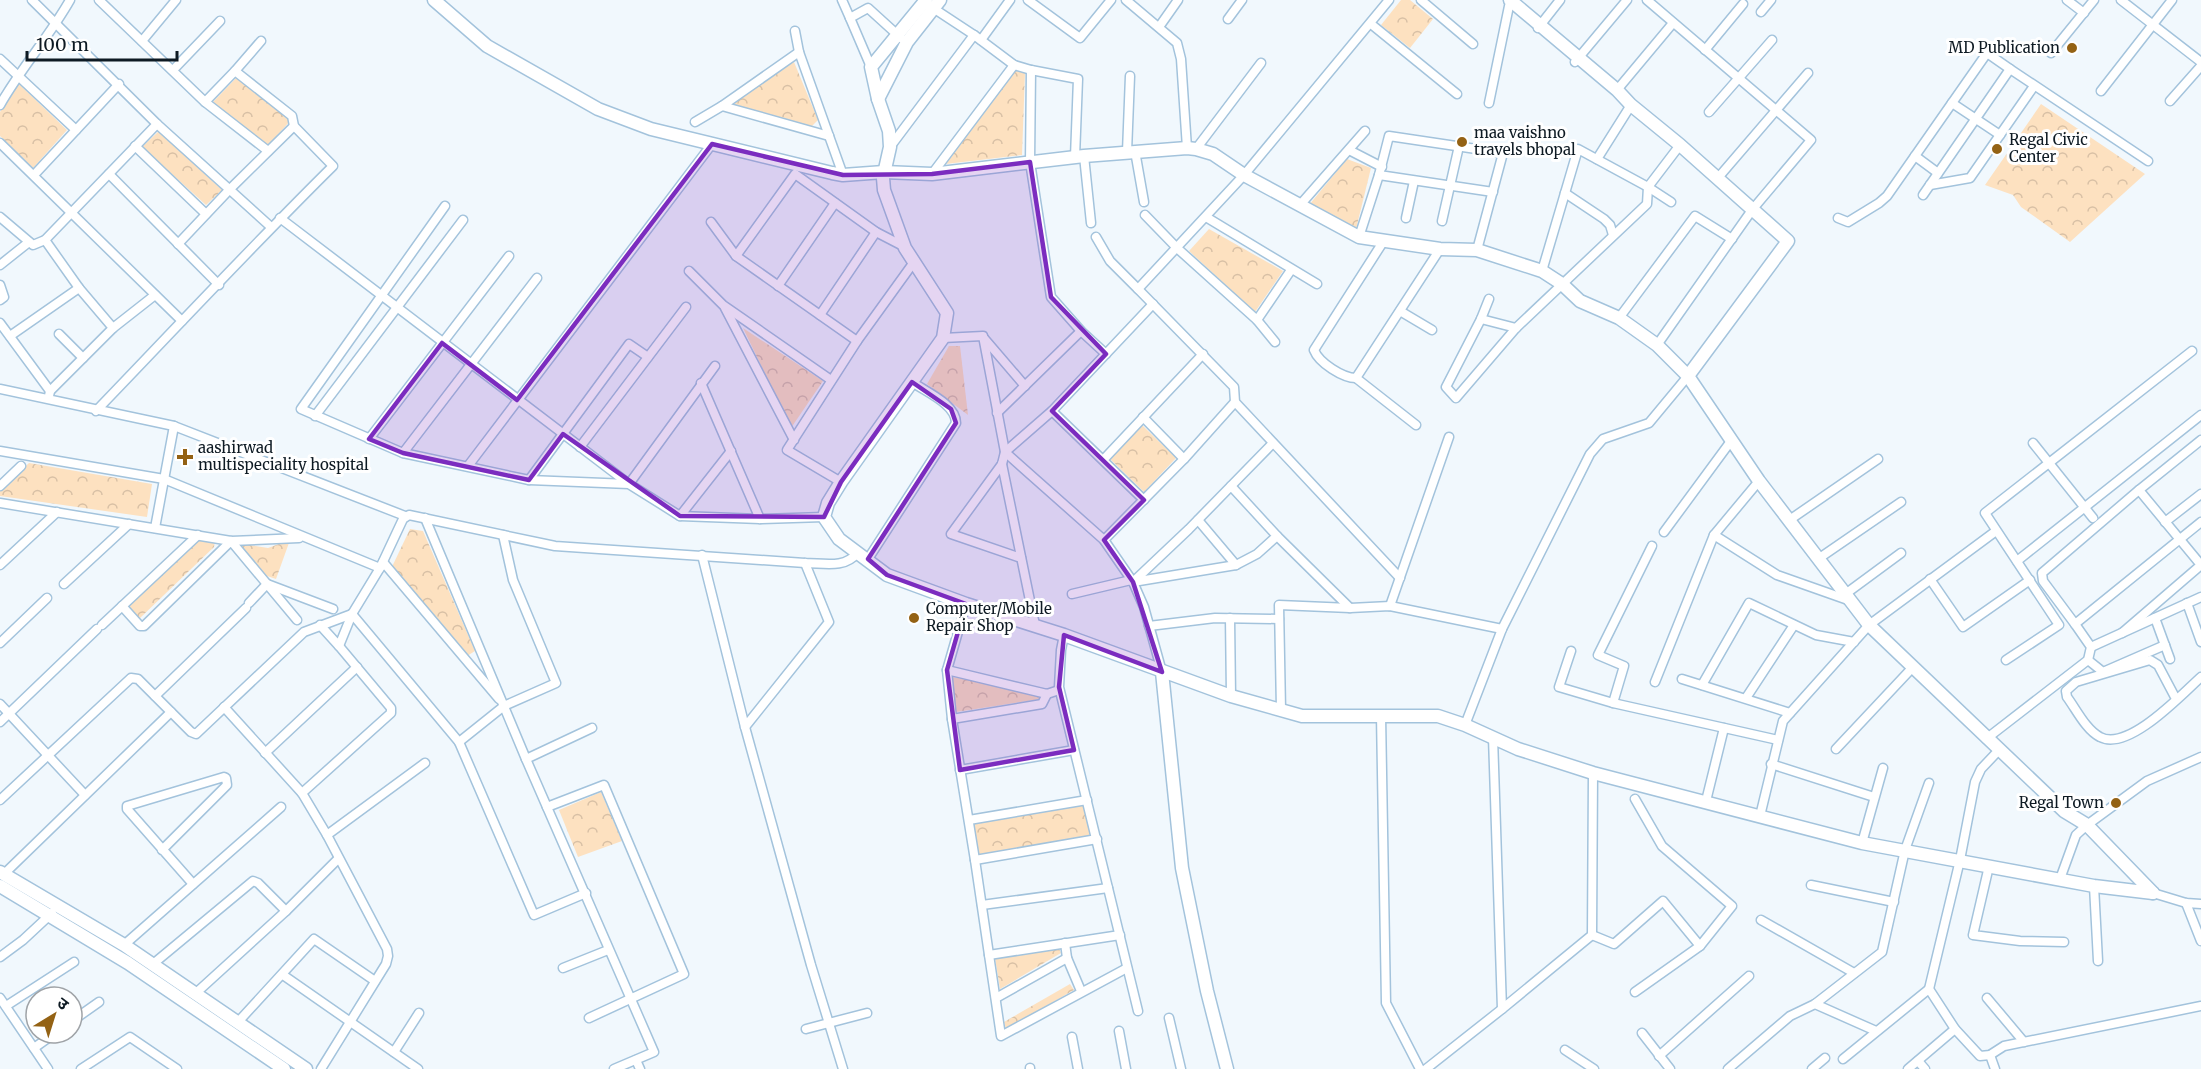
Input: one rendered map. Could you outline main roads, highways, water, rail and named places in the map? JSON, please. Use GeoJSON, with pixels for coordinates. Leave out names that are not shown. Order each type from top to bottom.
{"type":"FeatureCollection","features":[{"type":"Feature","properties":{"kind":"place","name":"MD Publication"},"geometry":{"type":"Point","coordinates":[2072,48]}},
{"type":"Feature","properties":{"kind":"place","name":"maa vaishno travels bhopal"},"geometry":{"type":"Point","coordinates":[1462,142]}},
{"type":"Feature","properties":{"kind":"place","name":"Regal Civic Center"},"geometry":{"type":"Point","coordinates":[1997,149]}},
{"type":"Feature","properties":{"kind":"place","name":"aashirwad multispeciality hospital"},"geometry":{"type":"Point","coordinates":[185,457]}},
{"type":"Feature","properties":{"kind":"place","name":"Computer/Mobile Repair Shop"},"geometry":{"type":"Point","coordinates":[914,618]}},
{"type":"Feature","properties":{"kind":"place","name":"Regal Town"},"geometry":{"type":"Point","coordinates":[2116,803]}}]}
